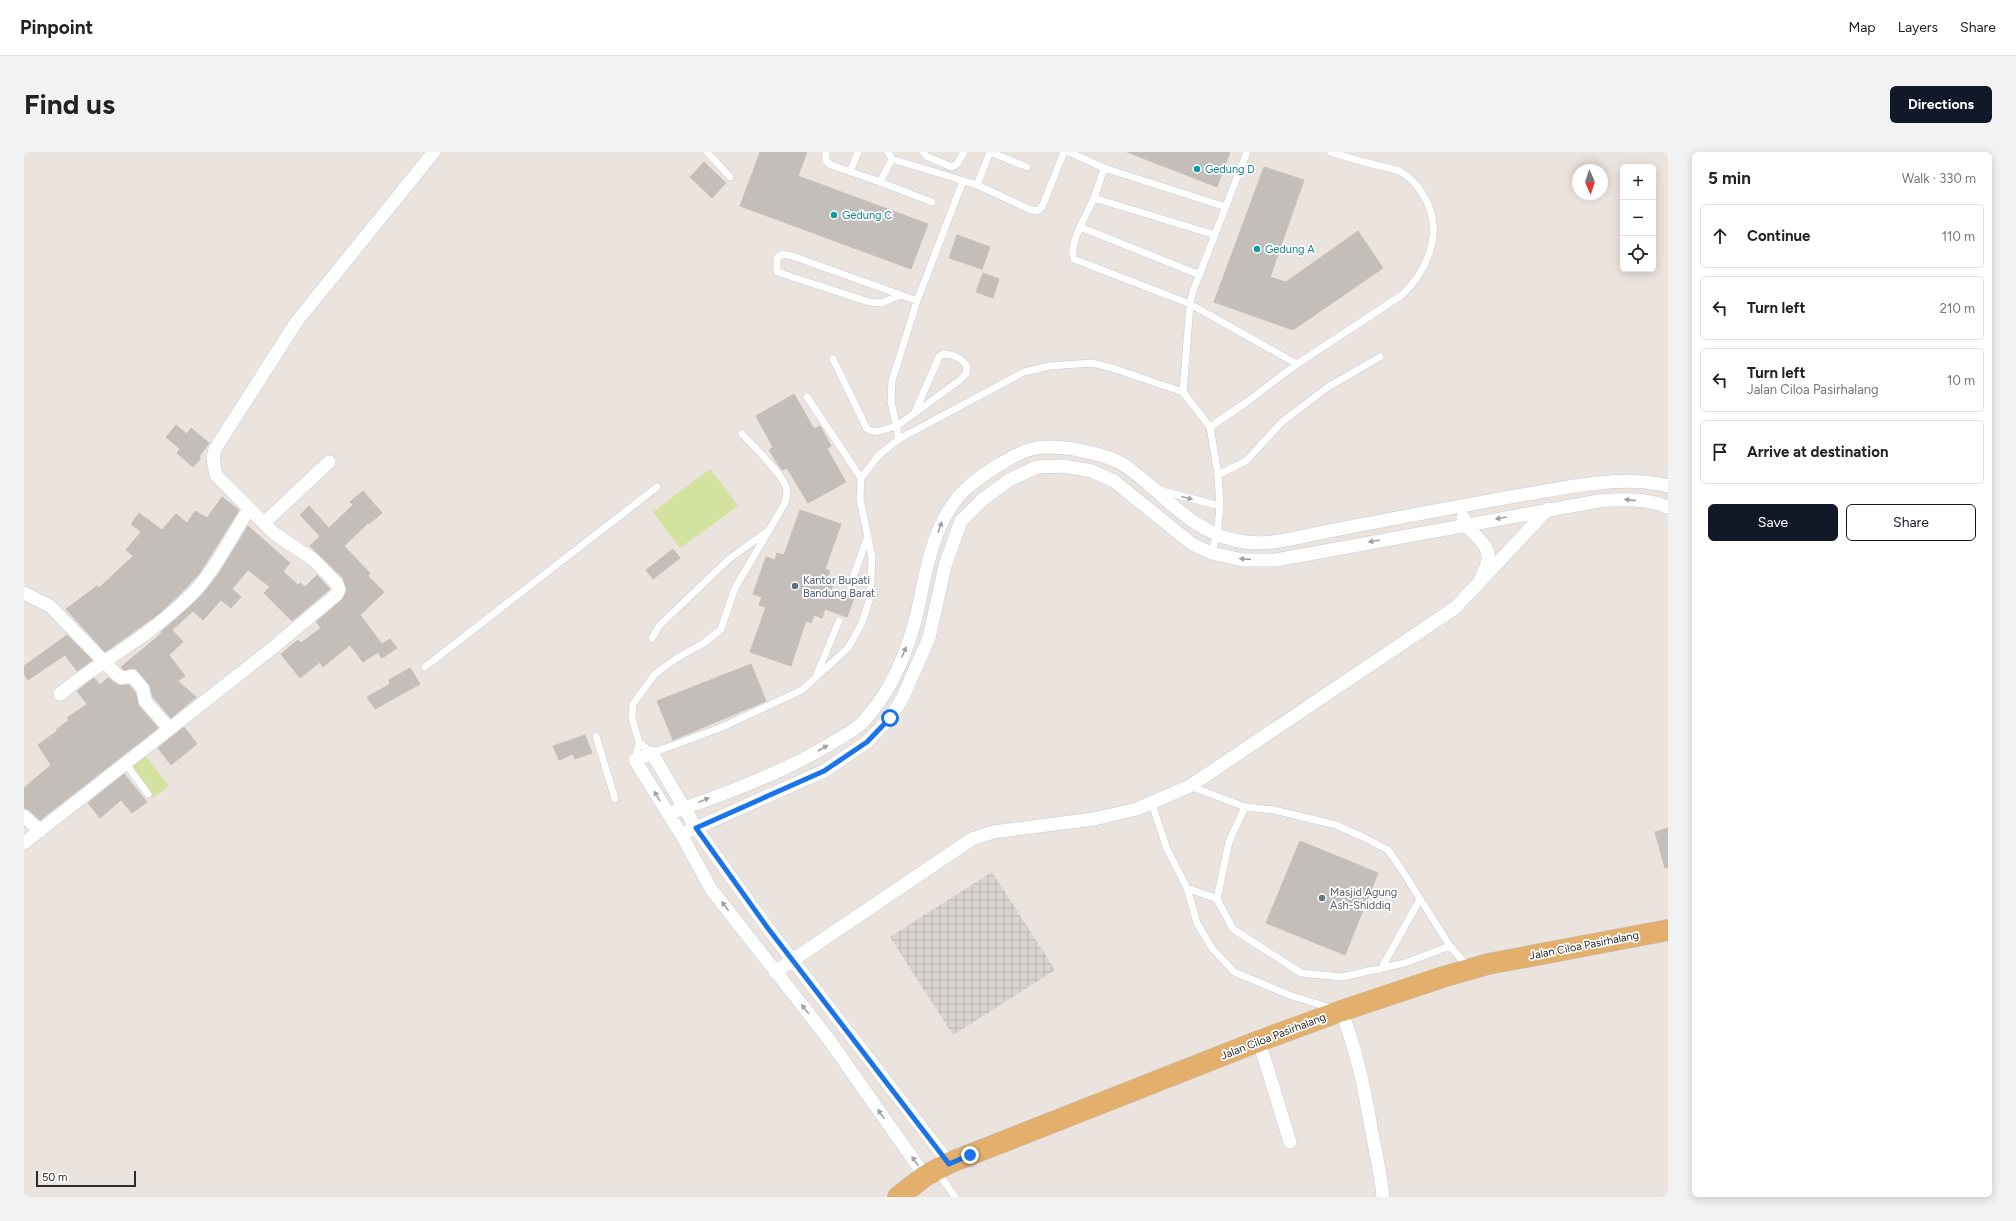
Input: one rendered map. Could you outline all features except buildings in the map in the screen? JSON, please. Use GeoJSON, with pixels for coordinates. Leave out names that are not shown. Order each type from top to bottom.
{"type":"FeatureCollection","features":[{"type":"Feature","properties":{"kind":"main road","name":"Jalan Ciloa Pasirhalang"},"geometry":{"type":"LineString","coordinates":[[898,1197],[937,1170],[1259,1041],[1341,1011],[1469,970],[1578,946],[1668,930]]}},
{"type":"Feature","properties":{"kind":"street"},"geometry":{"type":"LineString","coordinates":[[24,843],[275,646],[337,594],[339,589],[337,584],[314,560],[275,534],[216,475],[213,458],[215,449],[298,320],[434,152]]}},
{"type":"Feature","properties":{"kind":"street"},"geometry":{"type":"LineString","coordinates":[[668,814],[761,778],[814,754],[860,726],[877,706],[890,686],[912,632],[928,562],[946,512],[969,486],[999,465],[1032,448],[1064,448],[1097,453],[1124,465],[1201,528],[1217,536],[1244,542],[1276,542],[1460,506],[1603,482],[1626,480],[1667,486],[1665,505],[1626,499],[1599,501],[1465,524],[1276,560],[1244,560],[1211,553],[1192,544],[1114,481],[1092,471],[1063,466],[1037,467],[1009,480],[982,500],[961,521],[945,566],[929,638],[902,699],[890,718],[867,742],[824,771],[681,834]]}},
{"type":"Feature","properties":{"kind":"street"},"geometry":{"type":"LineString","coordinates":[[264,523],[329,462]]}},
{"type":"Feature","properties":{"kind":"street"},"geometry":{"type":"LineString","coordinates":[[1460,506],[1465,524],[1484,545],[1488,559],[1478,585]]}},
{"type":"Feature","properties":{"kind":"street"},"geometry":{"type":"LineString","coordinates":[[60,694],[81,676],[142,636],[188,598],[215,563],[249,509]]}},
{"type":"Feature","properties":{"kind":"street"},"geometry":{"type":"LineString","coordinates":[[775,972],[972,839],[993,832],[1094,819],[1152,804],[1190,786],[1455,608],[1548,509]]}},
{"type":"Feature","properties":{"kind":"street"},"geometry":{"type":"LineString","coordinates":[[24,593],[50,606],[103,661],[122,678],[132,676],[143,689],[145,701],[169,728]]}},
{"type":"Feature","properties":{"kind":"street"},"geometry":{"type":"LineString","coordinates":[[652,753],[696,828],[792,960],[937,1170],[827,1037],[711,889],[681,834],[635,760],[652,753]]}},
{"type":"Feature","properties":{"kind":"street"},"geometry":{"type":"LineString","coordinates":[[24,816],[40,830]]}},
{"type":"Feature","properties":{"kind":"street"},"geometry":{"type":"LineString","coordinates":[[1341,1011],[1350,1032],[1364,1087],[1381,1172],[1383,1197]]}},
{"type":"Feature","properties":{"kind":"street"},"geometry":{"type":"LineString","coordinates":[[1259,1041],[1290,1142]]}},
{"type":"Feature","properties":{"kind":"lane"},"geometry":{"type":"LineString","coordinates":[[707,152],[730,177]]}},
{"type":"Feature","properties":{"kind":"lane"},"geometry":{"type":"LineString","coordinates":[[826,152],[826,161],[831,165],[932,202]]}},
{"type":"Feature","properties":{"kind":"lane"},"geometry":{"type":"LineString","coordinates":[[850,172],[858,152]]}},
{"type":"Feature","properties":{"kind":"lane"},"geometry":{"type":"LineString","coordinates":[[888,152],[892,159],[977,185],[1031,210],[1037,211],[1042,207],[1064,152]]}},
{"type":"Feature","properties":{"kind":"lane"},"geometry":{"type":"LineString","coordinates":[[923,152],[926,156],[952,167],[958,164],[964,152]]}},
{"type":"Feature","properties":{"kind":"lane"},"geometry":{"type":"LineString","coordinates":[[977,185],[990,152],[1027,167]]}},
{"type":"Feature","properties":{"kind":"lane"},"geometry":{"type":"LineString","coordinates":[[1069,152],[1104,168],[1226,207]]}},
{"type":"Feature","properties":{"kind":"lane"},"geometry":{"type":"LineString","coordinates":[[1183,392],[1190,304],[1247,152]]}},
{"type":"Feature","properties":{"kind":"lane"},"geometry":{"type":"LineString","coordinates":[[1210,426],[1248,401],[1297,364],[1402,295],[1410,287],[1427,258],[1432,244],[1435,227],[1432,212],[1427,200],[1416,184],[1400,172],[1330,152]]}},
{"type":"Feature","properties":{"kind":"lane"},"geometry":{"type":"LineString","coordinates":[[880,182],[892,159]]}},
{"type":"Feature","properties":{"kind":"lane"},"geometry":{"type":"LineString","coordinates":[[1104,168],[1094,198],[1080,227],[1073,255],[1077,262],[1190,304],[1297,364]]}},
{"type":"Feature","properties":{"kind":"lane"},"geometry":{"type":"LineString","coordinates":[[899,439],[891,401],[892,380],[917,301],[963,181]]}},
{"type":"Feature","properties":{"kind":"lane"},"geometry":{"type":"LineString","coordinates":[[1094,198],[1215,235]]}},
{"type":"Feature","properties":{"kind":"lane"},"geometry":{"type":"LineString","coordinates":[[1080,227],[1200,275]]}},
{"type":"Feature","properties":{"kind":"lane"},"geometry":{"type":"LineString","coordinates":[[901,295],[881,303],[869,302],[776,272],[777,258],[783,254],[792,256],[901,295],[917,301]]}},
{"type":"Feature","properties":{"kind":"lane"},"geometry":{"type":"LineString","coordinates":[[833,359],[867,429],[876,432],[897,426],[960,380],[966,374],[967,367],[963,360],[954,355],[943,354],[939,357],[915,412]]}},
{"type":"Feature","properties":{"kind":"lane"},"geometry":{"type":"LineString","coordinates":[[1218,475],[1246,461],[1282,422],[1328,387],[1380,357]]}},
{"type":"Feature","properties":{"kind":"lane"},"geometry":{"type":"LineString","coordinates":[[639,742],[652,753],[720,728],[802,690],[848,648],[862,622],[870,598],[872,557],[860,499],[861,478],[879,455],[899,439],[1024,372],[1049,366],[1092,363],[1112,368],[1183,392],[1210,426],[1218,475],[1220,506],[1217,536],[1211,553]]}},
{"type":"Feature","properties":{"kind":"lane"},"geometry":{"type":"LineString","coordinates":[[807,397],[861,478]]}},
{"type":"Feature","properties":{"kind":"lane"},"geometry":{"type":"LineString","coordinates":[[635,760],[639,742],[632,718],[633,704],[655,674],[678,658],[704,643],[721,629],[735,588],[785,503],[787,491],[783,481],[764,457],[742,434]]}},
{"type":"Feature","properties":{"kind":"lane"},"geometry":{"type":"LineString","coordinates":[[425,667],[657,488]]}},
{"type":"Feature","properties":{"kind":"lane"},"geometry":{"type":"LineString","coordinates":[[1155,490],[1220,506]]}},
{"type":"Feature","properties":{"kind":"lane"},"geometry":{"type":"LineString","coordinates":[[652,638],[659,626],[729,559],[767,532]]}},
{"type":"Feature","properties":{"kind":"lane"},"geometry":{"type":"LineString","coordinates":[[850,586],[868,536]]}},
{"type":"Feature","properties":{"kind":"lane"},"geometry":{"type":"LineString","coordinates":[[816,677],[839,621]]}},
{"type":"Feature","properties":{"kind":"lane"},"geometry":{"type":"LineString","coordinates":[[596,736],[615,799]]}},
{"type":"Feature","properties":{"kind":"lane"},"geometry":{"type":"LineString","coordinates":[[126,764],[148,794]]}},
{"type":"Feature","properties":{"kind":"lane"},"geometry":{"type":"LineString","coordinates":[[1190,786],[1245,807],[1274,810],[1336,825],[1388,850],[1450,946],[1469,970]]}},
{"type":"Feature","properties":{"kind":"lane"},"geometry":{"type":"LineString","coordinates":[[1152,804],[1167,849],[1187,888],[1197,923],[1212,948],[1234,972],[1289,995],[1341,1011]]}},
{"type":"Feature","properties":{"kind":"lane"},"geometry":{"type":"LineString","coordinates":[[1245,807],[1229,842],[1217,899],[1233,929],[1301,973],[1342,977],[1405,963],[1450,946]]}},
{"type":"Feature","properties":{"kind":"lane"},"geometry":{"type":"LineString","coordinates":[[1187,888],[1217,899]]}},
{"type":"Feature","properties":{"kind":"lane"},"geometry":{"type":"LineString","coordinates":[[1381,969],[1420,899]]}},
{"type":"Feature","properties":{"kind":"lane"},"geometry":{"type":"LineString","coordinates":[[937,1170],[955,1197]]}},
{"type":"Feature","properties":{"kind":"green space"},"geometry":{"type":"Polygon","coordinates":[[[710,469],[738,506],[680,548],[653,512],[710,469]]]}},
{"type":"Feature","properties":{"kind":"green space"},"geometry":{"type":"Polygon","coordinates":[[[145,755],[169,786],[153,798],[129,767],[145,755]]]}},
{"type":"Feature","properties":{"kind":"shaded area"},"geometry":{"type":"Polygon","coordinates":[[[992,872],[1055,970],[953,1035],[890,937],[992,872]]]}},
{"type":"Feature","properties":{"kind":"place","name":"Gedung D"},"geometry":{"type":"Point","coordinates":[1197,169]}},
{"type":"Feature","properties":{"kind":"place","name":"Gedung C"},"geometry":{"type":"Point","coordinates":[834,215]}},
{"type":"Feature","properties":{"kind":"place","name":"Gedung A"},"geometry":{"type":"Point","coordinates":[1257,249]}},
{"type":"Feature","properties":{"kind":"place","name":"Kantor Bupati Bandung Barat"},"geometry":{"type":"Point","coordinates":[795,586]}},
{"type":"Feature","properties":{"kind":"place","name":"Masjid Agung Ash-Shiddiq"},"geometry":{"type":"Point","coordinates":[1322,898]}},
{"type":"Feature","properties":{"kind":"route"},"geometry":{"type":"LineString","coordinates":[[890,718],[867,742],[824,771],[696,828],[767,927],[949,1164],[970,1155]]}}]}
